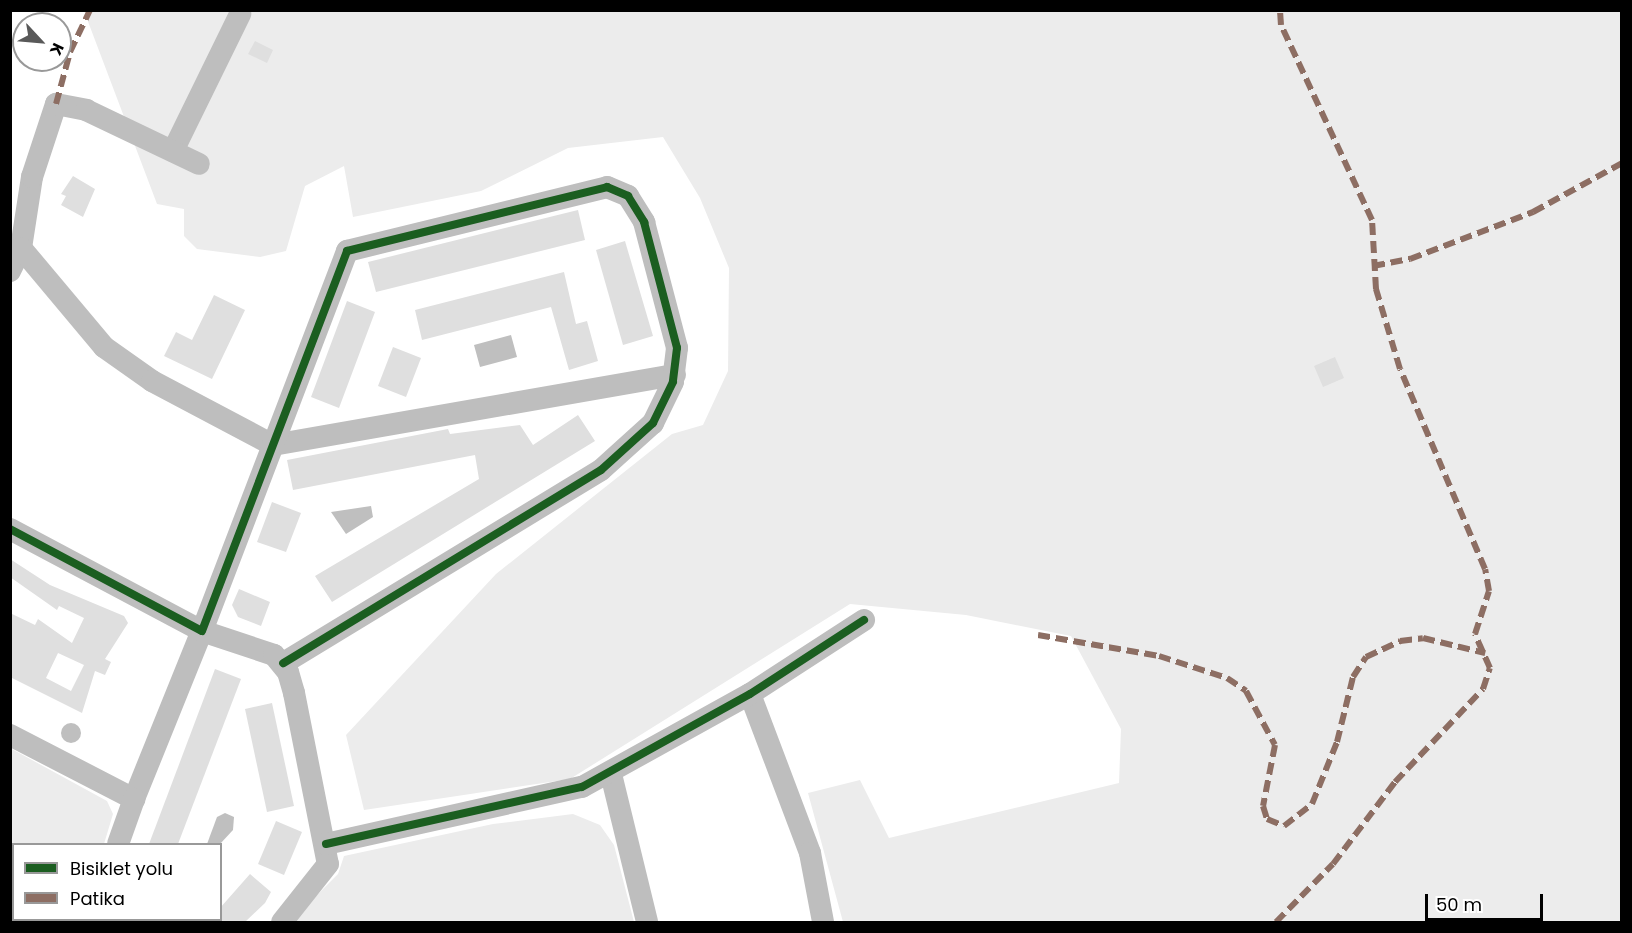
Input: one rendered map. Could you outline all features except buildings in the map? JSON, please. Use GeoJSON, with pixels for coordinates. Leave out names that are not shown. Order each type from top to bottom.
{"type":"FeatureCollection","features":[{"type":"Feature","properties":{"kind":"street"},"geometry":{"type":"LineString","coordinates":[[173,151],[240,14]]}},
{"type":"Feature","properties":{"kind":"street"},"geometry":{"type":"LineString","coordinates":[[10,271],[21,248],[32,177],[56,104],[87,110],[199,164]]}},
{"type":"Feature","properties":{"kind":"street"},"geometry":{"type":"LineString","coordinates":[[118,843],[347,251],[607,187],[628,196],[644,222],[677,348],[675,375],[653,423],[601,470],[283,663]]}},
{"type":"Feature","properties":{"kind":"street"},"geometry":{"type":"LineString","coordinates":[[21,248],[104,347],[152,381],[273,445],[675,375]]}},
{"type":"Feature","properties":{"kind":"street"},"geometry":{"type":"LineString","coordinates":[[10,529],[202,631],[283,663]]}},
{"type":"Feature","properties":{"kind":"street"},"geometry":{"type":"LineString","coordinates":[[326,844],[582,787],[610,774],[750,694],[864,620]]}},
{"type":"Feature","properties":{"kind":"street"},"geometry":{"type":"LineString","coordinates":[[282,922],[328,864],[326,844],[283,663]]}},
{"type":"Feature","properties":{"kind":"street"},"geometry":{"type":"LineString","coordinates":[[750,694],[810,854],[823,922]]}},
{"type":"Feature","properties":{"kind":"street"},"geometry":{"type":"LineString","coordinates":[[10,735],[134,800]]}},
{"type":"Feature","properties":{"kind":"street"},"geometry":{"type":"LineString","coordinates":[[610,774],[647,922]]}},
{"type":"Feature","properties":{"kind":"shaded area"},"geometry":{"type":"Polygon","coordinates":[[[84,11],[1621,11],[1621,922],[843,922],[808,793],[860,780],[889,838],[1119,783],[1121,729],[1071,636],[966,615],[850,604],[570,779],[364,810],[346,735],[496,574],[672,434],[703,425],[728,371],[729,268],[700,198],[663,137],[568,148],[481,191],[353,217],[344,166],[305,186],[286,251],[260,257],[197,249],[184,236],[184,209],[157,204],[84,11]]]}},
{"type":"Feature","properties":{"kind":"shaded area"},"geometry":{"type":"Polygon","coordinates":[[[511,335],[517,357],[480,367],[474,345],[511,335]]]}},
{"type":"Feature","properties":{"kind":"shaded area"},"geometry":{"type":"Polygon","coordinates":[[[371,506],[373,517],[346,534],[331,512],[371,506]]]}},
{"type":"Feature","properties":{"kind":"shaded area"},"geometry":{"type":"Polygon","coordinates":[[[71,723],[78,726],[81,733],[78,740],[71,743],[64,740],[61,733],[64,726],[71,723]]]}},
{"type":"Feature","properties":{"kind":"shaded area"},"geometry":{"type":"Polygon","coordinates":[[[10,748],[107,801],[113,814],[104,843],[12,843],[12,921],[72,922],[11,922],[10,748]]]}},
{"type":"Feature","properties":{"kind":"shaded area"},"geometry":{"type":"Polygon","coordinates":[[[225,813],[234,817],[233,830],[221,843],[207,843],[217,817],[225,813]]]}},
{"type":"Feature","properties":{"kind":"shaded area"},"geometry":{"type":"Polygon","coordinates":[[[573,814],[600,825],[614,845],[634,922],[290,922],[338,874],[344,856],[493,824],[573,814]]]}},
{"type":"Feature","properties":{"kind":"marked path"},"geometry":{"type":"LineString","coordinates":[[56,104],[70,52],[90,10]]}},
{"type":"Feature","properties":{"kind":"marked path"},"geometry":{"type":"LineString","coordinates":[[1276,922],[1333,864],[1395,782],[1483,689],[1490,668],[1475,634],[1489,591],[1485,569],[1400,369],[1376,289],[1372,220],[1281,25],[1280,10]]}},
{"type":"Feature","properties":{"kind":"marked path"},"geometry":{"type":"LineString","coordinates":[[1373,266],[1410,259],[1533,212],[1622,163]]}},
{"type":"Feature","properties":{"kind":"marked path"},"geometry":{"type":"LineString","coordinates":[[1038,635],[1159,656],[1227,678],[1246,691],[1275,745],[1263,806],[1267,819],[1284,826],[1312,804],[1337,742],[1353,677],[1366,657],[1400,641],[1423,638],[1485,653]]}},
{"type":"Feature","properties":{"kind":"cycle path"},"geometry":{"type":"LineString","coordinates":[[10,529],[202,631],[347,251],[607,187],[628,196],[644,222],[677,348],[673,382],[653,423],[601,470],[283,663]]}},
{"type":"Feature","properties":{"kind":"cycle path"},"geometry":{"type":"LineString","coordinates":[[326,844],[582,787],[750,694],[864,620]]}}]}
